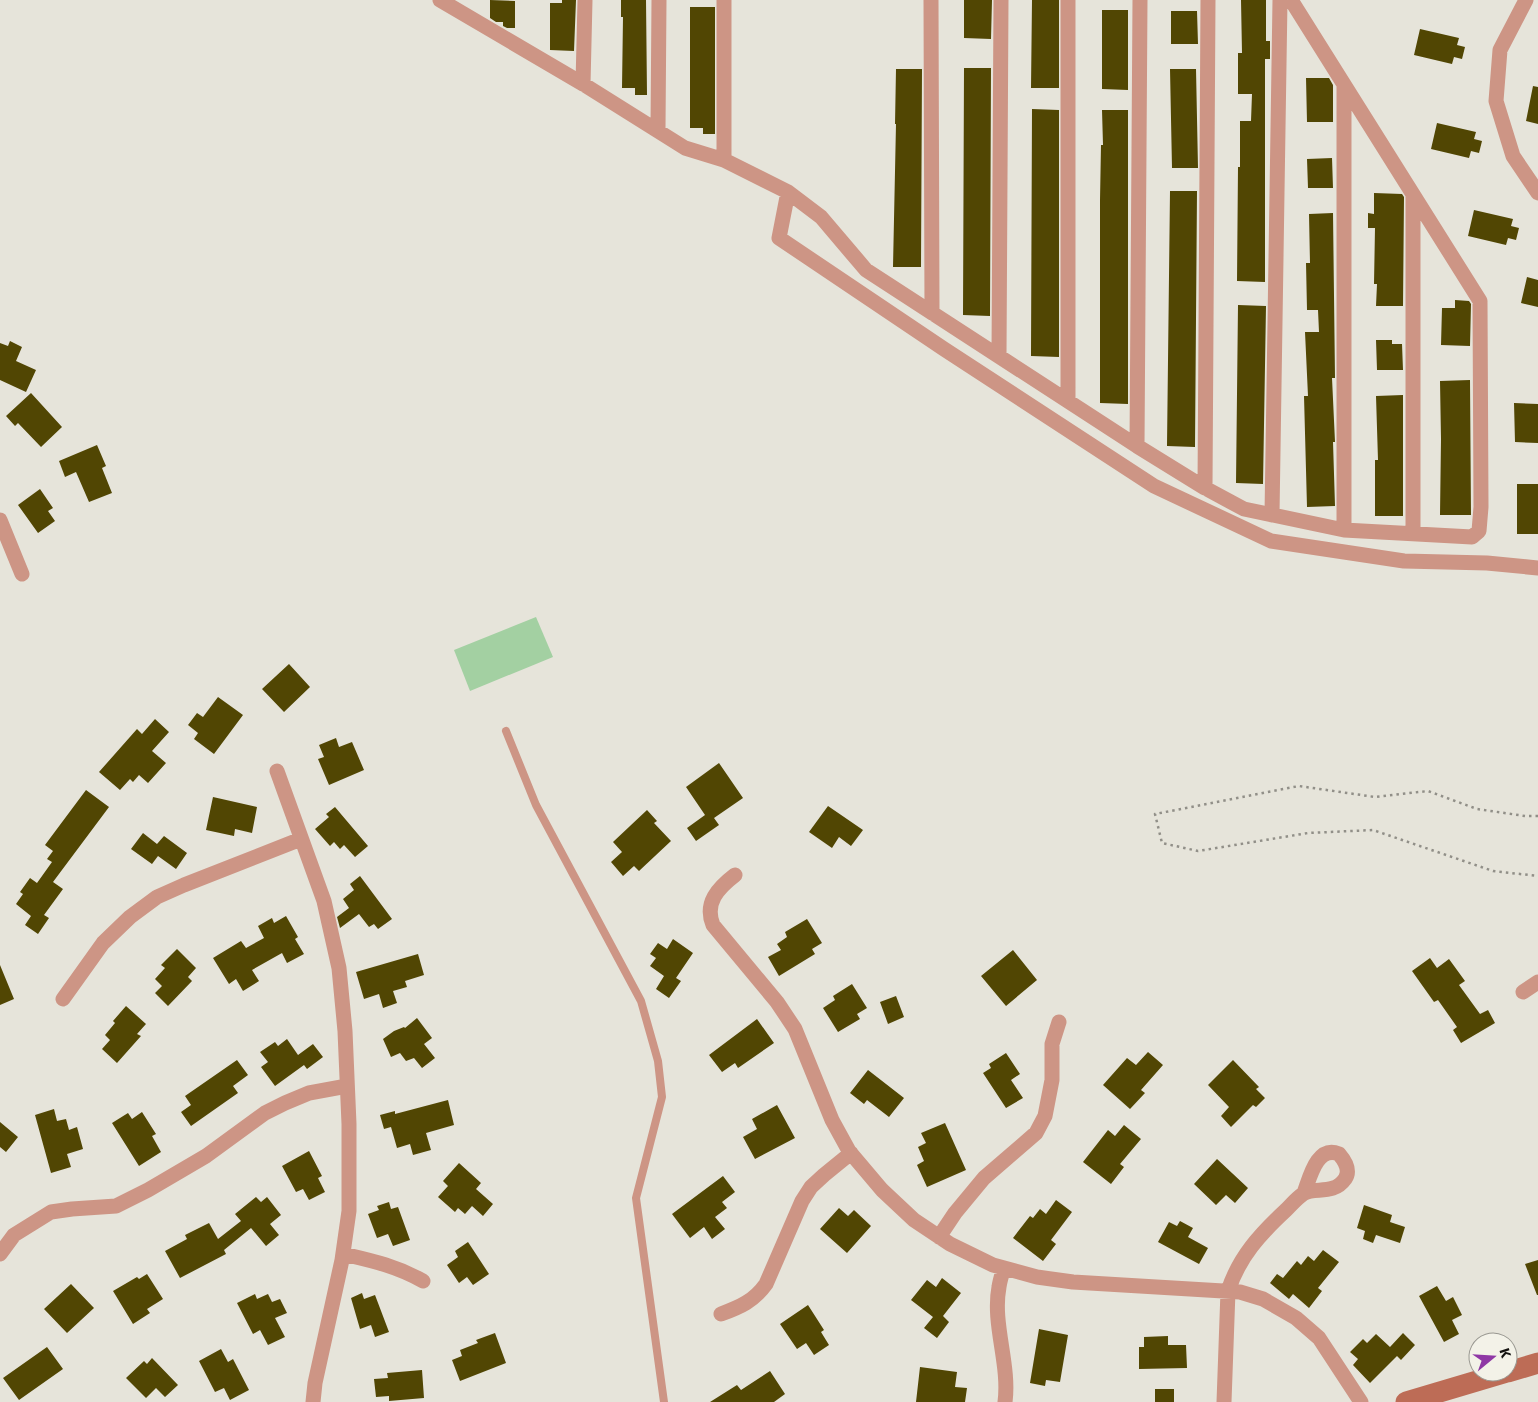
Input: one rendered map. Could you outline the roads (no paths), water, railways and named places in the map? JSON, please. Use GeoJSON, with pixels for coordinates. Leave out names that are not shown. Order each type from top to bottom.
{"type":"FeatureCollection","features":[{"type":"Feature","properties":{"kind":"street"},"geometry":{"type":"LineString","coordinates":[[440,0],[658,129],[685,148],[724,160],[788,192],[821,217],[866,270],[1205,488],[1244,508],[1272,516],[1344,530],[1472,537],[1480,531],[1482,507],[1480,301],[1291,0]]}},
{"type":"Feature","properties":{"kind":"street"},"geometry":{"type":"LineString","coordinates":[[583,84],[585,0]]}},
{"type":"Feature","properties":{"kind":"street"},"geometry":{"type":"LineString","coordinates":[[658,129],[659,0]]}},
{"type":"Feature","properties":{"kind":"street"},"geometry":{"type":"LineString","coordinates":[[724,0],[724,160]]}},
{"type":"Feature","properties":{"kind":"street"},"geometry":{"type":"LineString","coordinates":[[931,0],[932,313]]}},
{"type":"Feature","properties":{"kind":"street"},"geometry":{"type":"LineString","coordinates":[[999,356],[1001,0]]}},
{"type":"Feature","properties":{"kind":"street"},"geometry":{"type":"LineString","coordinates":[[1068,0],[1068,401]]}},
{"type":"Feature","properties":{"kind":"street"},"geometry":{"type":"LineString","coordinates":[[1137,446],[1140,0]]}},
{"type":"Feature","properties":{"kind":"street"},"geometry":{"type":"LineString","coordinates":[[1205,488],[1208,0]]}},
{"type":"Feature","properties":{"kind":"street"},"geometry":{"type":"LineString","coordinates":[[1272,516],[1280,0]]}},
{"type":"Feature","properties":{"kind":"street"},"geometry":{"type":"LineString","coordinates":[[1526,0],[1500,50],[1496,101],[1513,156],[1538,193]]}},
{"type":"Feature","properties":{"kind":"street"},"geometry":{"type":"LineString","coordinates":[[1344,86],[1344,530]]}},
{"type":"Feature","properties":{"kind":"street"},"geometry":{"type":"LineString","coordinates":[[788,192],[779,238],[944,349],[1154,486],[1271,541],[1404,561],[1487,563],[1538,568]]}},
{"type":"Feature","properties":{"kind":"street"},"geometry":{"type":"LineString","coordinates":[[1413,197],[1414,534]]}},
{"type":"Feature","properties":{"kind":"street"},"geometry":{"type":"LineString","coordinates":[[0,520],[22,574]]}},
{"type":"Feature","properties":{"kind":"street"},"geometry":{"type":"LineString","coordinates":[[276,771],[324,901],[339,968],[345,1031],[349,1211],[343,1254],[315,1383],[313,1402]]}},
{"type":"Feature","properties":{"kind":"street"},"geometry":{"type":"LineString","coordinates":[[63,999],[103,943],[130,916],[157,898],[184,885],[300,839]]}},
{"type":"Feature","properties":{"kind":"street"},"geometry":{"type":"LineString","coordinates":[[735,875],[723,884],[713,897],[710,917],[714,926],[777,1002],[795,1029],[832,1120],[851,1153],[882,1190],[914,1220],[939,1237],[985,1261],[1037,1277],[1074,1282],[1240,1292],[1263,1299],[1296,1318],[1319,1338],[1361,1402]]}},
{"type":"Feature","properties":{"kind":"street"},"geometry":{"type":"LineString","coordinates":[[1523,992],[1538,982]]}},
{"type":"Feature","properties":{"kind":"street"},"geometry":{"type":"LineString","coordinates":[[939,1237],[955,1213],[984,1178],[1036,1132],[1045,1116],[1052,1080],[1052,1044],[1059,1022]]}},
{"type":"Feature","properties":{"kind":"street"},"geometry":{"type":"LineString","coordinates":[[0,1254],[14,1235],[51,1212],[116,1206],[148,1190],[206,1156],[271,1110],[309,1093],[347,1086]]}},
{"type":"Feature","properties":{"kind":"street"},"geometry":{"type":"LineString","coordinates":[[720,1314],[749,1302],[759,1294],[766,1284],[802,1201],[811,1187],[851,1153]]}},
{"type":"Feature","properties":{"kind":"street"},"geometry":{"type":"LineString","coordinates":[[1227,1399],[1228,1291],[1233,1276],[1247,1251],[1264,1231],[1304,1193]]}},
{"type":"Feature","properties":{"kind":"street"},"geometry":{"type":"LineString","coordinates":[[343,1254],[389,1265],[423,1281]]}},
{"type":"Feature","properties":{"kind":"street"},"geometry":{"type":"LineString","coordinates":[[1004,1268],[998,1287],[1004,1402]]}},
{"type":"Feature","properties":{"kind":"street"},"geometry":{"type":"LineString","coordinates":[[1518,1369],[1538,1363]]}},
{"type":"Feature","properties":{"kind":"street"},"geometry":{"type":"LineString","coordinates":[[1406,1402],[1473,1382]]}},
{"type":"Feature","properties":{"kind":"lane"},"geometry":{"type":"LineString","coordinates":[[506,731],[536,805],[641,1002],[658,1061],[662,1097],[636,1198],[664,1402]]}}]}
